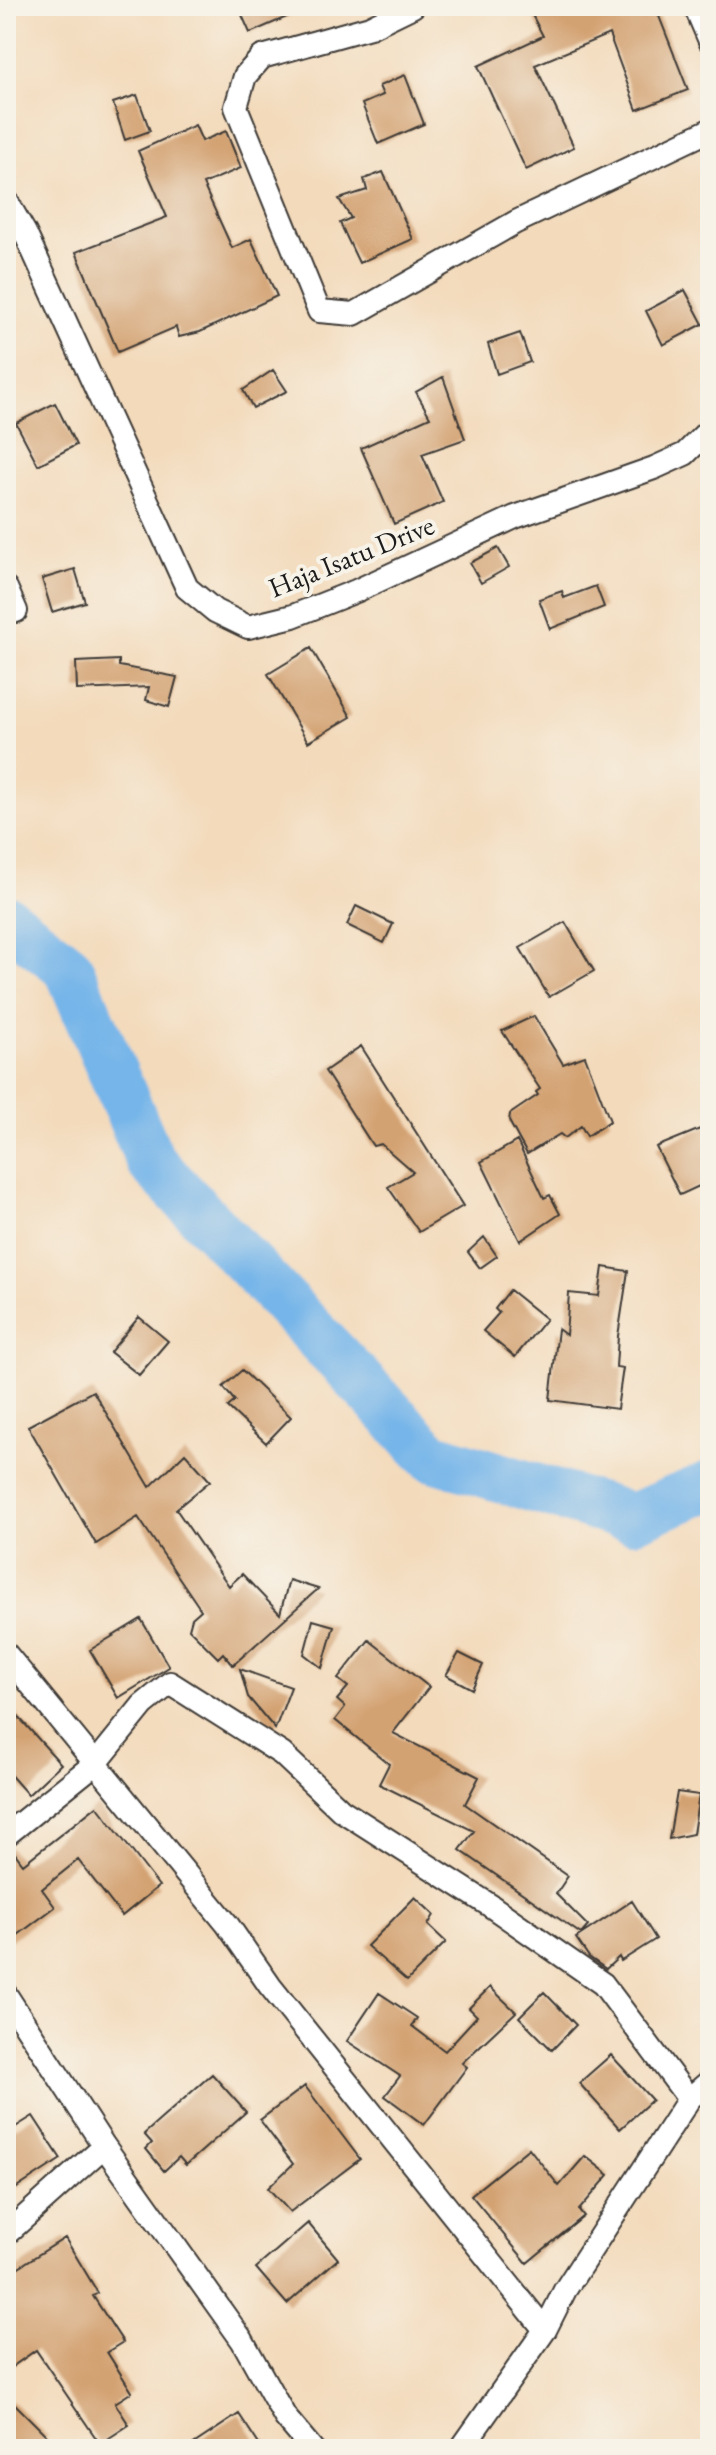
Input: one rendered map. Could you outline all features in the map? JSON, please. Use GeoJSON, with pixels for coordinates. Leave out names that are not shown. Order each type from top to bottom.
{"type":"FeatureCollection","features":[{"type":"Feature","properties":{"kind":"street"},"geometry":{"type":"LineString","coordinates":[[413,6],[370,27],[262,57],[245,76],[236,107],[319,311],[354,314],[516,222],[710,130]]}},
{"type":"Feature","properties":{"kind":"street"},"geometry":{"type":"LineString","coordinates":[[695,6],[710,41]]}},
{"type":"Feature","properties":{"kind":"street","name":"Haja Isatu Drive"},"geometry":{"type":"LineString","coordinates":[[6,200],[25,233],[187,588],[215,611],[248,627],[318,606],[515,517],[654,468],[685,454],[710,429]]}},
{"type":"Feature","properties":{"kind":"street"},"geometry":{"type":"LineString","coordinates":[[6,588],[16,611]]}},
{"type":"Feature","properties":{"kind":"street"},"geometry":{"type":"LineString","coordinates":[[6,1654],[227,1924],[270,1986],[545,2330]]}},
{"type":"Feature","properties":{"kind":"street"},"geometry":{"type":"LineString","coordinates":[[7,1833],[97,1762],[143,1705],[170,1683],[282,1754],[341,1810],[491,1906],[603,1984],[689,2099]]}},
{"type":"Feature","properties":{"kind":"street"},"geometry":{"type":"LineString","coordinates":[[6,1995],[104,2146],[242,2340],[270,2393],[312,2449]]}},
{"type":"Feature","properties":{"kind":"street"},"geometry":{"type":"LineString","coordinates":[[461,2449],[545,2330],[565,2290],[689,2099],[710,2081]]}},
{"type":"Feature","properties":{"kind":"street"},"geometry":{"type":"LineString","coordinates":[[6,2234],[104,2146]]}},
{"type":"Feature","properties":{"kind":"building"},"geometry":{"type":"Polygon","coordinates":[[[238,6],[312,6],[250,33],[238,6]]]}},
{"type":"Feature","properties":{"kind":"building"},"geometry":{"type":"Polygon","coordinates":[[[544,6],[655,6],[688,90],[637,110],[609,34],[535,65],[574,147],[526,170],[478,66],[543,36],[530,11],[544,6]]]}},
{"type":"Feature","properties":{"kind":"building"},"geometry":{"type":"Polygon","coordinates":[[[405,75],[424,124],[378,144],[362,104],[383,95],[379,86],[405,75]]]}},
{"type":"Feature","properties":{"kind":"building"},"geometry":{"type":"Polygon","coordinates":[[[137,95],[150,131],[125,140],[113,103],[137,95]]]}},
{"type":"Feature","properties":{"kind":"building"},"geometry":{"type":"Polygon","coordinates":[[[195,125],[202,141],[226,131],[241,168],[203,184],[232,248],[251,239],[277,296],[200,332],[179,337],[176,327],[118,352],[76,252],[167,217],[138,151],[195,125]]]}},
{"type":"Feature","properties":{"kind":"building"},"geometry":{"type":"Polygon","coordinates":[[[383,172],[413,239],[359,263],[340,223],[351,218],[339,199],[367,190],[364,179],[383,172]]]}},
{"type":"Feature","properties":{"kind":"building"},"geometry":{"type":"Polygon","coordinates":[[[685,290],[703,324],[663,345],[646,311],[685,290]]]}},
{"type":"Feature","properties":{"kind":"building"},"geometry":{"type":"Polygon","coordinates":[[[520,333],[530,362],[497,374],[488,344],[520,333]]]}},
{"type":"Feature","properties":{"kind":"building"},"geometry":{"type":"Polygon","coordinates":[[[273,370],[287,391],[253,408],[243,390],[273,370]]]}},
{"type":"Feature","properties":{"kind":"building"},"geometry":{"type":"Polygon","coordinates":[[[443,377],[465,439],[422,454],[443,502],[394,524],[361,448],[430,417],[416,392],[443,377]]]}},
{"type":"Feature","properties":{"kind":"building"},"geometry":{"type":"Polygon","coordinates":[[[55,403],[76,445],[38,465],[16,423],[55,403]]]}},
{"type":"Feature","properties":{"kind":"building"},"geometry":{"type":"Polygon","coordinates":[[[498,548],[509,567],[481,583],[470,563],[498,548]]]}},
{"type":"Feature","properties":{"kind":"building"},"geometry":{"type":"Polygon","coordinates":[[[75,569],[85,602],[52,612],[42,579],[75,569]]]}},
{"type":"Feature","properties":{"kind":"building"},"geometry":{"type":"Polygon","coordinates":[[[596,586],[604,607],[550,629],[539,599],[562,591],[564,598],[596,586]]]}},
{"type":"Feature","properties":{"kind":"building"},"geometry":{"type":"Polygon","coordinates":[[[311,648],[351,717],[308,742],[268,674],[311,648]]]}},
{"type":"Feature","properties":{"kind":"building"},"geometry":{"type":"Polygon","coordinates":[[[119,660],[119,666],[177,677],[169,707],[146,700],[149,687],[77,690],[76,662],[119,660]]]}},
{"type":"Feature","properties":{"kind":"building"},"geometry":{"type":"Polygon","coordinates":[[[356,906],[393,924],[384,943],[347,925],[356,906]]]}},
{"type":"Feature","properties":{"kind":"building"},"geometry":{"type":"Polygon","coordinates":[[[565,922],[594,971],[549,997],[520,948],[565,922]]]}},
{"type":"Feature","properties":{"kind":"building"},"geometry":{"type":"Polygon","coordinates":[[[534,1016],[563,1064],[585,1056],[610,1121],[587,1136],[581,1126],[565,1138],[560,1134],[527,1154],[509,1121],[510,1114],[538,1095],[536,1092],[540,1089],[502,1031],[534,1016]]]}},
{"type":"Feature","properties":{"kind":"building"},"geometry":{"type":"Polygon","coordinates":[[[361,1046],[463,1206],[419,1232],[388,1187],[413,1172],[381,1144],[373,1146],[325,1071],[361,1046]]]}},
{"type":"Feature","properties":{"kind":"building"},"geometry":{"type":"Polygon","coordinates":[[[710,1125],[710,1181],[680,1195],[656,1147],[710,1125]]]}},
{"type":"Feature","properties":{"kind":"building"},"geometry":{"type":"Polygon","coordinates":[[[517,1141],[544,1198],[550,1195],[560,1214],[520,1241],[481,1162],[517,1141]]]}},
{"type":"Feature","properties":{"kind":"building"},"geometry":{"type":"Polygon","coordinates":[[[484,1237],[497,1256],[480,1268],[468,1252],[484,1237]]]}},
{"type":"Feature","properties":{"kind":"building"},"geometry":{"type":"Polygon","coordinates":[[[603,1267],[628,1271],[618,1336],[616,1367],[623,1368],[617,1409],[550,1400],[558,1329],[566,1335],[569,1293],[599,1296],[603,1267]]]}},
{"type":"Feature","properties":{"kind":"building"},"geometry":{"type":"Polygon","coordinates":[[[510,1290],[546,1319],[515,1357],[483,1331],[499,1313],[495,1309],[510,1290]]]}},
{"type":"Feature","properties":{"kind":"building"},"geometry":{"type":"Polygon","coordinates":[[[139,1317],[168,1341],[139,1375],[110,1352],[139,1317]]]}},
{"type":"Feature","properties":{"kind":"building"},"geometry":{"type":"Polygon","coordinates":[[[242,1370],[291,1417],[266,1443],[228,1407],[235,1401],[223,1387],[242,1370]]]}},
{"type":"Feature","properties":{"kind":"building"},"geometry":{"type":"Polygon","coordinates":[[[93,1391],[150,1487],[185,1453],[210,1481],[176,1509],[229,1586],[242,1574],[280,1614],[289,1580],[318,1589],[233,1665],[223,1653],[218,1658],[189,1629],[192,1618],[201,1610],[138,1517],[96,1544],[28,1426],[93,1391]]]}},
{"type":"Feature","properties":{"kind":"building"},"geometry":{"type":"Polygon","coordinates":[[[141,1619],[169,1667],[118,1698],[90,1650],[141,1619]]]}},
{"type":"Feature","properties":{"kind":"building"},"geometry":{"type":"Polygon","coordinates":[[[313,1620],[334,1626],[322,1668],[304,1654],[313,1620]]]}},
{"type":"Feature","properties":{"kind":"building"},"geometry":{"type":"Polygon","coordinates":[[[369,1640],[429,1687],[393,1733],[479,1777],[465,1804],[568,1876],[556,1894],[588,1926],[581,1934],[460,1850],[474,1831],[379,1784],[389,1764],[335,1720],[345,1707],[337,1700],[348,1687],[338,1679],[369,1640]]]}},
{"type":"Feature","properties":{"kind":"building"},"geometry":{"type":"Polygon","coordinates":[[[459,1653],[483,1665],[472,1689],[446,1675],[459,1653]]]}},
{"type":"Feature","properties":{"kind":"building"},"geometry":{"type":"Polygon","coordinates":[[[240,1669],[291,1687],[275,1729],[248,1697],[240,1669]]]}},
{"type":"Feature","properties":{"kind":"building"},"geometry":{"type":"Polygon","coordinates":[[[6,1703],[61,1764],[28,1795],[6,1770],[6,1703]]]}},
{"type":"Feature","properties":{"kind":"building"},"geometry":{"type":"Polygon","coordinates":[[[677,1792],[699,1795],[693,1834],[669,1839],[677,1792]]]}},
{"type":"Feature","properties":{"kind":"building"},"geometry":{"type":"Polygon","coordinates":[[[97,1806],[159,1886],[122,1916],[78,1860],[42,1889],[55,1907],[6,1944],[6,1849],[11,1848],[23,1864],[97,1806]]]}},
{"type":"Feature","properties":{"kind":"building"},"geometry":{"type":"Polygon","coordinates":[[[415,1897],[434,1915],[428,1925],[446,1942],[407,1981],[367,1946],[415,1897]]]}},
{"type":"Feature","properties":{"kind":"building"},"geometry":{"type":"Polygon","coordinates":[[[632,1901],[656,1939],[621,1961],[619,1957],[606,1969],[589,1957],[576,1938],[632,1901]]]}},
{"type":"Feature","properties":{"kind":"building"},"geometry":{"type":"Polygon","coordinates":[[[490,1987],[516,2012],[462,2063],[467,2067],[424,2125],[385,2096],[400,2076],[347,2041],[379,1993],[417,2018],[412,2026],[445,2051],[477,2016],[469,2008],[490,1987]]]}},
{"type":"Feature","properties":{"kind":"building"},"geometry":{"type":"Polygon","coordinates":[[[544,1992],[576,2025],[552,2050],[519,2017],[544,1992]]]}},
{"type":"Feature","properties":{"kind":"building"},"geometry":{"type":"Polygon","coordinates":[[[611,2055],[652,2100],[620,2129],[579,2083],[611,2055]]]}},
{"type":"Feature","properties":{"kind":"building"},"geometry":{"type":"Polygon","coordinates":[[[212,2074],[246,2112],[186,2165],[179,2157],[164,2171],[146,2149],[152,2143],[144,2134],[212,2074]]]}},
{"type":"Feature","properties":{"kind":"building"},"geometry":{"type":"Polygon","coordinates":[[[305,2086],[360,2159],[290,2212],[268,2188],[293,2164],[260,2120],[305,2086]]]}},
{"type":"Feature","properties":{"kind":"building"},"geometry":{"type":"Polygon","coordinates":[[[33,2116],[61,2159],[6,2195],[6,2133],[33,2116]]]}},
{"type":"Feature","properties":{"kind":"building"},"geometry":{"type":"Polygon","coordinates":[[[529,2148],[559,2186],[585,2156],[609,2175],[579,2210],[584,2216],[527,2263],[471,2195],[529,2148]]]}},
{"type":"Feature","properties":{"kind":"building"},"geometry":{"type":"Polygon","coordinates":[[[308,2223],[338,2259],[287,2304],[256,2268],[308,2223]]]}},
{"type":"Feature","properties":{"kind":"building"},"geometry":{"type":"Polygon","coordinates":[[[65,2238],[98,2293],[93,2296],[123,2342],[107,2352],[132,2392],[115,2403],[129,2425],[100,2444],[36,2350],[6,2371],[6,2275],[65,2238]]]}},
{"type":"Feature","properties":{"kind":"building"},"geometry":{"type":"Polygon","coordinates":[[[6,2395],[47,2436],[34,2449],[6,2449],[6,2395]]]}},
{"type":"Feature","properties":{"kind":"building"},"geometry":{"type":"Polygon","coordinates":[[[239,2414],[262,2449],[186,2449],[239,2414]]]}},
{"type":"Feature","properties":{"kind":"waterway"},"geometry":{"type":"LineString","coordinates":[[6,919],[68,967],[151,1162],[431,1456],[632,1518],[710,1486]]}}]}
